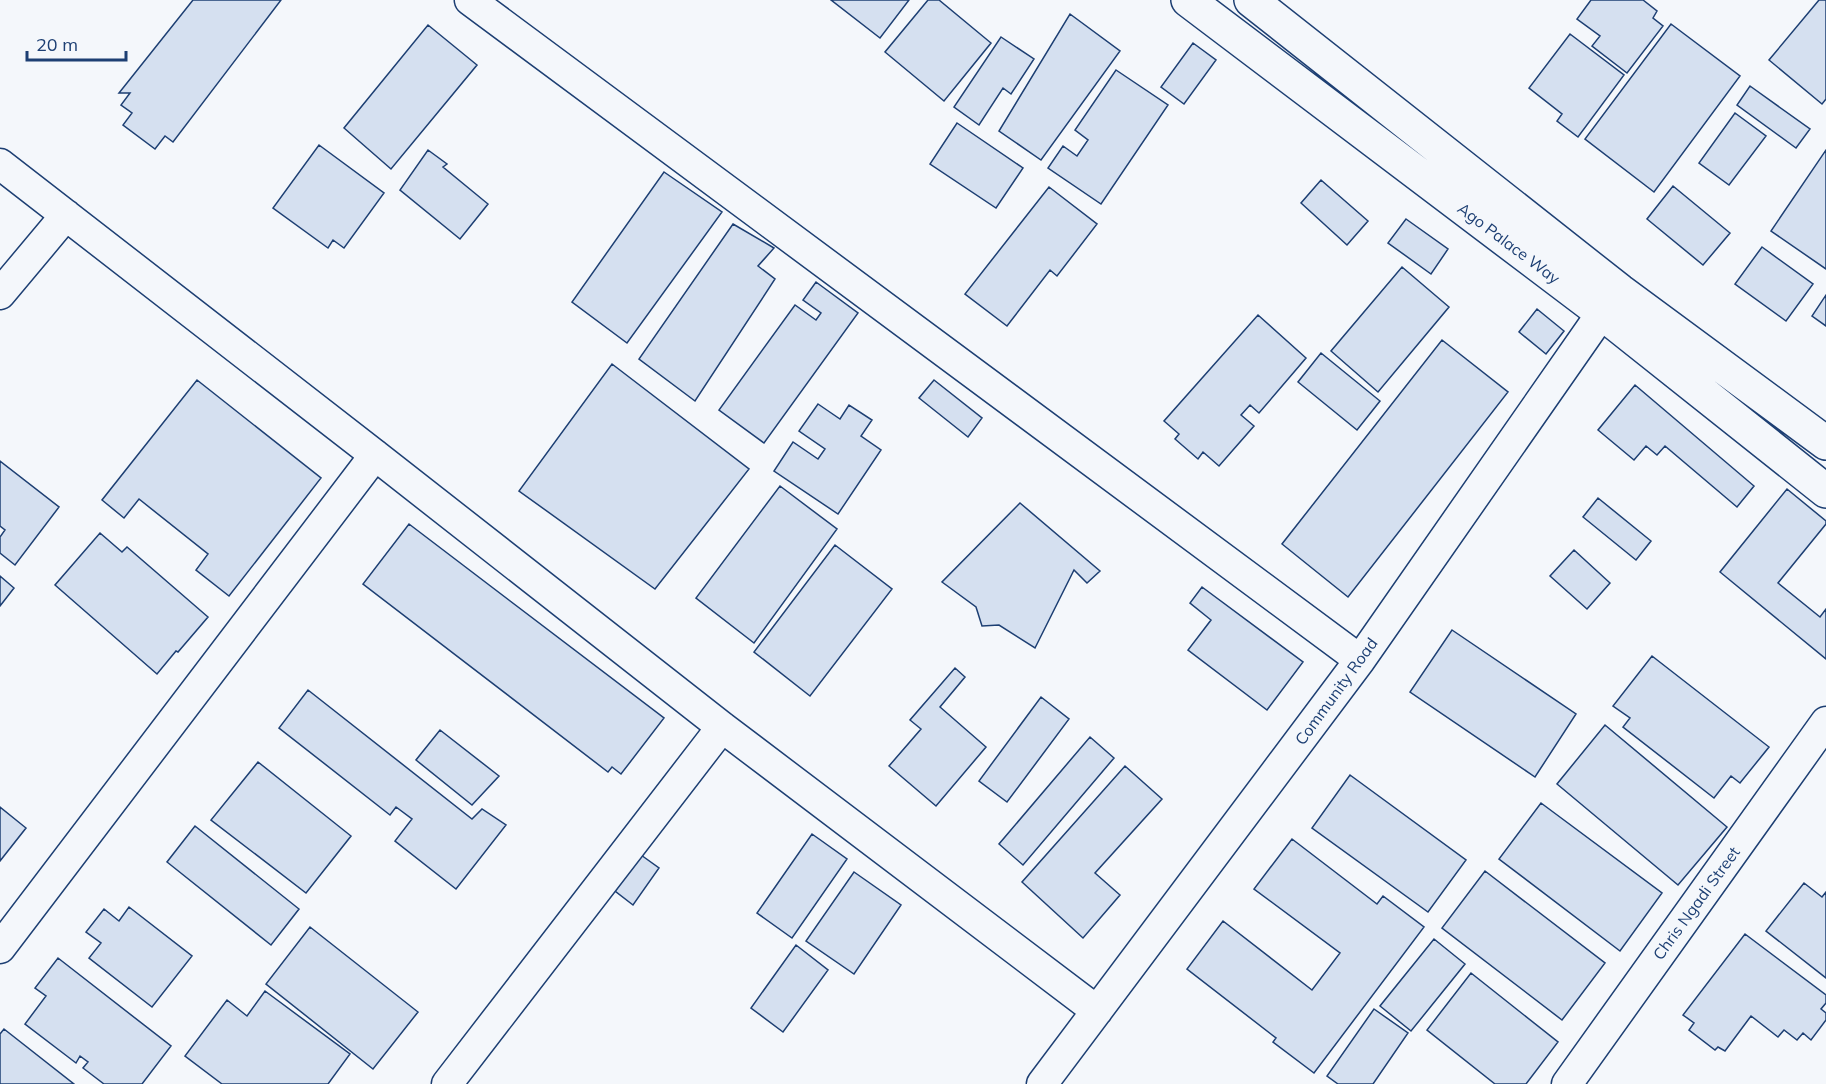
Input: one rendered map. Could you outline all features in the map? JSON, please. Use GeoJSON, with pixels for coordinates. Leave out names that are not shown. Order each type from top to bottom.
{"type":"FeatureCollection","features":[{"type":"Feature","properties":{"kind":"main road","name":"Ago Palace Way"},"geometry":{"type":"LineString","coordinates":[[1188,0],[1611,302],[1826,443]]}},
{"type":"Feature","properties":{"kind":"main road","name":"Ago Palace Way"},"geometry":{"type":"LineString","coordinates":[[1251,0],[1611,302],[1826,491]]}},
{"type":"Feature","properties":{"kind":"street"},"geometry":{"type":"LineString","coordinates":[[471,0],[1360,660]]}},
{"type":"Feature","properties":{"kind":"street"},"geometry":{"type":"LineString","coordinates":[[0,164],[722,728],[1097,1011]]}},
{"type":"Feature","properties":{"kind":"street"},"geometry":{"type":"LineString","coordinates":[[0,294],[66,215]]}},
{"type":"Feature","properties":{"kind":"street","name":"Community Road"},"geometry":{"type":"LineString","coordinates":[[1042,1084],[1360,660],[1611,302]]}},
{"type":"Feature","properties":{"kind":"street"},"geometry":{"type":"LineString","coordinates":[[0,948],[375,455]]}},
{"type":"Feature","properties":{"kind":"street","name":"Chris Ngadi Street"},"geometry":{"type":"LineString","coordinates":[[1567,1084],[1826,722]]}},
{"type":"Feature","properties":{"kind":"street"},"geometry":{"type":"LineString","coordinates":[[447,1084],[722,728]]}},
{"type":"Feature","properties":{"kind":"building"},"geometry":{"type":"Polygon","coordinates":[[[193,0],[281,0],[173,142],[165,136],[155,149],[123,125],[132,113],[121,105],[130,93],[119,93],[193,0]]]}},
{"type":"Feature","properties":{"kind":"building"},"geometry":{"type":"Polygon","coordinates":[[[831,0],[909,0],[880,38],[831,0]]]}},
{"type":"Feature","properties":{"kind":"building"},"geometry":{"type":"Polygon","coordinates":[[[928,0],[939,0],[991,43],[944,101],[885,52],[928,0]]]}},
{"type":"Feature","properties":{"kind":"building"},"geometry":{"type":"Polygon","coordinates":[[[1591,0],[1643,0],[1657,11],[1653,18],[1663,26],[1627,73],[1592,46],[1600,36],[1577,19],[1591,0]]]}},
{"type":"Feature","properties":{"kind":"building"},"geometry":{"type":"Polygon","coordinates":[[[1819,0],[1826,0],[1826,99],[1822,104],[1769,60],[1819,0]]]}},
{"type":"Feature","properties":{"kind":"building"},"geometry":{"type":"Polygon","coordinates":[[[1070,14],[1120,51],[1041,160],[999,131],[1070,14]]]}},
{"type":"Feature","properties":{"kind":"building"},"geometry":{"type":"Polygon","coordinates":[[[1671,24],[1740,76],[1654,192],[1585,139],[1671,24]]]}},
{"type":"Feature","properties":{"kind":"building"},"geometry":{"type":"Polygon","coordinates":[[[428,25],[477,65],[391,169],[344,128],[428,25]]]}},
{"type":"Feature","properties":{"kind":"building"},"geometry":{"type":"Polygon","coordinates":[[[1570,34],[1624,75],[1578,137],[1557,121],[1562,114],[1529,88],[1570,34]]]}},
{"type":"Feature","properties":{"kind":"building"},"geometry":{"type":"Polygon","coordinates":[[[1001,37],[1034,59],[1011,94],[1003,88],[979,125],[954,107],[1001,37]]]}},
{"type":"Feature","properties":{"kind":"building"},"geometry":{"type":"Polygon","coordinates":[[[1193,43],[1216,60],[1184,104],[1161,87],[1193,43]]]}},
{"type":"Feature","properties":{"kind":"building"},"geometry":{"type":"Polygon","coordinates":[[[1116,70],[1168,105],[1101,204],[1048,168],[1063,146],[1077,156],[1088,140],[1075,130],[1116,70]]]}},
{"type":"Feature","properties":{"kind":"building"},"geometry":{"type":"Polygon","coordinates":[[[1750,86],[1810,129],[1796,148],[1737,105],[1750,86]]]}},
{"type":"Feature","properties":{"kind":"building"},"geometry":{"type":"Polygon","coordinates":[[[1735,113],[1766,136],[1729,185],[1699,163],[1735,113]]]}},
{"type":"Feature","properties":{"kind":"building"},"geometry":{"type":"Polygon","coordinates":[[[957,123],[1023,168],[996,208],[930,164],[957,123]]]}},
{"type":"Feature","properties":{"kind":"building"},"geometry":{"type":"Polygon","coordinates":[[[319,145],[384,193],[344,248],[333,240],[328,248],[273,208],[319,145]]]}},
{"type":"Feature","properties":{"kind":"building"},"geometry":{"type":"Polygon","coordinates":[[[428,150],[447,164],[443,167],[488,204],[460,239],[400,190],[428,150]]]}},
{"type":"Feature","properties":{"kind":"building"},"geometry":{"type":"Polygon","coordinates":[[[1826,150],[1826,269],[1771,231],[1826,150]]]}},
{"type":"Feature","properties":{"kind":"building"},"geometry":{"type":"Polygon","coordinates":[[[664,172],[722,212],[627,343],[572,302],[664,172]]]}},
{"type":"Feature","properties":{"kind":"building"},"geometry":{"type":"Polygon","coordinates":[[[1321,180],[1368,221],[1347,245],[1301,203],[1321,180]]]}},
{"type":"Feature","properties":{"kind":"building"},"geometry":{"type":"Polygon","coordinates":[[[1673,186],[1730,233],[1703,265],[1647,219],[1673,186]]]}},
{"type":"Feature","properties":{"kind":"building"},"geometry":{"type":"Polygon","coordinates":[[[1049,187],[1097,224],[1057,276],[1050,270],[1007,326],[965,294],[1049,187]]]}},
{"type":"Feature","properties":{"kind":"building"},"geometry":{"type":"Polygon","coordinates":[[[1406,219],[1448,249],[1431,274],[1388,243],[1406,219]]]}},
{"type":"Feature","properties":{"kind":"building"},"geometry":{"type":"Polygon","coordinates":[[[733,224],[774,248],[758,266],[775,279],[695,401],[639,359],[733,224]]]}},
{"type":"Feature","properties":{"kind":"building"},"geometry":{"type":"Polygon","coordinates":[[[1762,247],[1813,284],[1786,321],[1735,284],[1762,247]]]}},
{"type":"Feature","properties":{"kind":"building"},"geometry":{"type":"Polygon","coordinates":[[[1402,267],[1449,307],[1378,392],[1331,351],[1402,267]]]}},
{"type":"Feature","properties":{"kind":"building"},"geometry":{"type":"Polygon","coordinates":[[[816,282],[858,313],[764,443],[719,410],[795,305],[816,320],[821,313],[803,300],[816,282]]]}},
{"type":"Feature","properties":{"kind":"building"},"geometry":{"type":"Polygon","coordinates":[[[1826,295],[1826,326],[1812,316],[1826,295]]]}},
{"type":"Feature","properties":{"kind":"building"},"geometry":{"type":"Polygon","coordinates":[[[1537,309],[1564,331],[1546,354],[1519,332],[1537,309]]]}},
{"type":"Feature","properties":{"kind":"building"},"geometry":{"type":"Polygon","coordinates":[[[1258,315],[1306,358],[1259,413],[1250,405],[1241,415],[1254,426],[1219,466],[1203,452],[1198,459],[1175,439],[1179,434],[1164,421],[1258,315]]]}},
{"type":"Feature","properties":{"kind":"building"},"geometry":{"type":"Polygon","coordinates":[[[1442,340],[1508,392],[1348,597],[1282,544],[1442,340]]]}},
{"type":"Feature","properties":{"kind":"building"},"geometry":{"type":"Polygon","coordinates":[[[1321,353],[1380,401],[1357,430],[1298,382],[1321,353]]]}},
{"type":"Feature","properties":{"kind":"building"},"geometry":{"type":"Polygon","coordinates":[[[612,364],[749,469],[655,589],[519,491],[612,364]]]}},
{"type":"Feature","properties":{"kind":"building"},"geometry":{"type":"Polygon","coordinates":[[[197,380],[321,478],[229,596],[196,570],[208,554],[139,499],[124,518],[102,500],[197,380]]]}},
{"type":"Feature","properties":{"kind":"building"},"geometry":{"type":"Polygon","coordinates":[[[934,380],[982,418],[968,437],[919,398],[934,380]]]}},
{"type":"Feature","properties":{"kind":"building"},"geometry":{"type":"Polygon","coordinates":[[[1635,385],[1754,486],[1737,507],[1665,446],[1657,455],[1646,446],[1634,460],[1598,430],[1635,385]]]}},
{"type":"Feature","properties":{"kind":"building"},"geometry":{"type":"Polygon","coordinates":[[[818,404],[840,419],[849,405],[872,420],[861,436],[881,450],[838,514],[774,471],[793,442],[818,459],[825,449],[799,431],[818,404]]]}},
{"type":"Feature","properties":{"kind":"building"},"geometry":{"type":"Polygon","coordinates":[[[0,461],[59,507],[15,565],[0,553],[0,537],[5,530],[0,526],[0,461]]]}},
{"type":"Feature","properties":{"kind":"building"},"geometry":{"type":"Polygon","coordinates":[[[780,486],[837,529],[754,643],[696,598],[780,486]]]}},
{"type":"Feature","properties":{"kind":"building"},"geometry":{"type":"Polygon","coordinates":[[[1787,489],[1826,521],[1826,524],[1778,583],[1820,617],[1826,609],[1826,659],[1720,572],[1787,489]]]}},
{"type":"Feature","properties":{"kind":"building"},"geometry":{"type":"Polygon","coordinates":[[[1598,498],[1651,541],[1636,560],[1583,517],[1598,498]]]}},
{"type":"Feature","properties":{"kind":"building"},"geometry":{"type":"Polygon","coordinates":[[[1020,503],[1100,571],[1087,583],[1074,570],[1035,648],[999,625],[982,626],[976,607],[942,582],[1020,503]]]}},
{"type":"Feature","properties":{"kind":"building"},"geometry":{"type":"Polygon","coordinates":[[[409,524],[664,718],[621,774],[612,767],[608,772],[363,584],[409,524]]]}},
{"type":"Feature","properties":{"kind":"building"},"geometry":{"type":"Polygon","coordinates":[[[100,533],[122,552],[127,547],[208,617],[157,674],[55,585],[100,533]]]}},
{"type":"Feature","properties":{"kind":"building"},"geometry":{"type":"Polygon","coordinates":[[[835,545],[892,589],[810,696],[754,652],[835,545]]]}},
{"type":"Feature","properties":{"kind":"building"},"geometry":{"type":"Polygon","coordinates":[[[1574,550],[1610,583],[1587,609],[1550,576],[1574,550]]]}},
{"type":"Feature","properties":{"kind":"building"},"geometry":{"type":"Polygon","coordinates":[[[0,576],[14,588],[0,606],[0,576]]]}},
{"type":"Feature","properties":{"kind":"building"},"geometry":{"type":"Polygon","coordinates":[[[1202,587],[1303,662],[1267,710],[1188,650],[1211,620],[1190,603],[1202,587]]]}},
{"type":"Feature","properties":{"kind":"building"},"geometry":{"type":"Polygon","coordinates":[[[1452,630],[1576,714],[1535,777],[1410,692],[1452,630]]]}},
{"type":"Feature","properties":{"kind":"building"},"geometry":{"type":"Polygon","coordinates":[[[1652,656],[1769,747],[1740,783],[1731,776],[1714,798],[1623,727],[1630,718],[1613,706],[1652,656]]]}},
{"type":"Feature","properties":{"kind":"building"},"geometry":{"type":"Polygon","coordinates":[[[955,668],[965,677],[940,707],[986,747],[936,806],[889,766],[921,729],[910,720],[955,668]]]}},
{"type":"Feature","properties":{"kind":"building"},"geometry":{"type":"Polygon","coordinates":[[[308,690],[472,819],[482,809],[506,825],[456,889],[395,841],[412,819],[396,807],[390,815],[279,728],[308,690]]]}},
{"type":"Feature","properties":{"kind":"building"},"geometry":{"type":"Polygon","coordinates":[[[1041,697],[1069,719],[1007,802],[979,781],[1041,697]]]}},
{"type":"Feature","properties":{"kind":"building"},"geometry":{"type":"Polygon","coordinates":[[[1605,725],[1727,827],[1678,885],[1557,784],[1605,725]]]}},
{"type":"Feature","properties":{"kind":"building"},"geometry":{"type":"Polygon","coordinates":[[[440,730],[499,776],[472,805],[416,760],[440,730]]]}},
{"type":"Feature","properties":{"kind":"building"},"geometry":{"type":"Polygon","coordinates":[[[1090,737],[1114,758],[1023,865],[999,844],[1090,737]]]}},
{"type":"Feature","properties":{"kind":"building"},"geometry":{"type":"Polygon","coordinates":[[[258,762],[351,836],[306,893],[211,820],[258,762]]]}},
{"type":"Feature","properties":{"kind":"building"},"geometry":{"type":"Polygon","coordinates":[[[1125,766],[1162,799],[1095,873],[1120,895],[1083,938],[1022,882],[1125,766]]]}},
{"type":"Feature","properties":{"kind":"building"},"geometry":{"type":"Polygon","coordinates":[[[1350,775],[1466,860],[1428,912],[1312,828],[1350,775]]]}},
{"type":"Feature","properties":{"kind":"building"},"geometry":{"type":"Polygon","coordinates":[[[1541,803],[1662,893],[1620,951],[1499,859],[1541,803]]]}},
{"type":"Feature","properties":{"kind":"building"},"geometry":{"type":"Polygon","coordinates":[[[0,807],[26,828],[0,861],[0,807]]]}},
{"type":"Feature","properties":{"kind":"building"},"geometry":{"type":"Polygon","coordinates":[[[195,826],[299,909],[271,945],[167,862],[195,826]]]}},
{"type":"Feature","properties":{"kind":"building"},"geometry":{"type":"Polygon","coordinates":[[[812,834],[847,859],[792,938],[757,913],[812,834]]]}},
{"type":"Feature","properties":{"kind":"building"},"geometry":{"type":"Polygon","coordinates":[[[1292,839],[1377,904],[1383,896],[1424,927],[1314,1073],[1273,1042],[1276,1038],[1187,969],[1223,921],[1312,990],[1340,953],[1254,889],[1292,839]]]}},
{"type":"Feature","properties":{"kind":"building"},"geometry":{"type":"Polygon","coordinates":[[[641,855],[659,868],[633,905],[615,891],[641,855]]]}},
{"type":"Feature","properties":{"kind":"building"},"geometry":{"type":"Polygon","coordinates":[[[1485,871],[1605,963],[1562,1020],[1442,928],[1485,871]]]}},
{"type":"Feature","properties":{"kind":"building"},"geometry":{"type":"Polygon","coordinates":[[[854,872],[901,905],[854,974],[806,941],[854,872]]]}},
{"type":"Feature","properties":{"kind":"building"},"geometry":{"type":"Polygon","coordinates":[[[1804,883],[1822,897],[1826,892],[1826,978],[1766,931],[1804,883]]]}},
{"type":"Feature","properties":{"kind":"building"},"geometry":{"type":"Polygon","coordinates":[[[129,907],[192,956],[152,1007],[89,958],[101,943],[86,932],[104,909],[119,921],[129,907]]]}},
{"type":"Feature","properties":{"kind":"building"},"geometry":{"type":"Polygon","coordinates":[[[310,927],[418,1012],[373,1069],[266,984],[310,927]]]}},
{"type":"Feature","properties":{"kind":"building"},"geometry":{"type":"Polygon","coordinates":[[[1745,934],[1826,995],[1826,1003],[1821,1009],[1826,1013],[1826,1020],[1811,1040],[1803,1033],[1797,1040],[1784,1030],[1778,1037],[1751,1016],[1725,1051],[1718,1047],[1715,1050],[1689,1030],[1694,1023],[1683,1015],[1745,934]]]}},
{"type":"Feature","properties":{"kind":"building"},"geometry":{"type":"Polygon","coordinates":[[[1434,939],[1465,964],[1411,1031],[1380,1006],[1434,939]]]}},
{"type":"Feature","properties":{"kind":"building"},"geometry":{"type":"Polygon","coordinates":[[[796,945],[828,970],[783,1032],[751,1008],[796,945]]]}},
{"type":"Feature","properties":{"kind":"building"},"geometry":{"type":"Polygon","coordinates":[[[58,958],[171,1046],[142,1084],[104,1084],[83,1068],[88,1062],[80,1056],[76,1063],[25,1024],[46,996],[35,988],[58,958]]]}},
{"type":"Feature","properties":{"kind":"building"},"geometry":{"type":"Polygon","coordinates":[[[1471,973],[1558,1042],[1526,1084],[1495,1084],[1427,1030],[1471,973]]]}},
{"type":"Feature","properties":{"kind":"building"},"geometry":{"type":"Polygon","coordinates":[[[265,991],[350,1054],[328,1084],[222,1084],[185,1056],[227,1000],[247,1016],[265,991]]]}},
{"type":"Feature","properties":{"kind":"building"},"geometry":{"type":"Polygon","coordinates":[[[1374,1009],[1408,1033],[1373,1084],[1338,1084],[1327,1076],[1374,1009]]]}},
{"type":"Feature","properties":{"kind":"building"},"geometry":{"type":"Polygon","coordinates":[[[4,1029],[74,1084],[0,1084],[0,1034],[4,1029]]]}}]}
